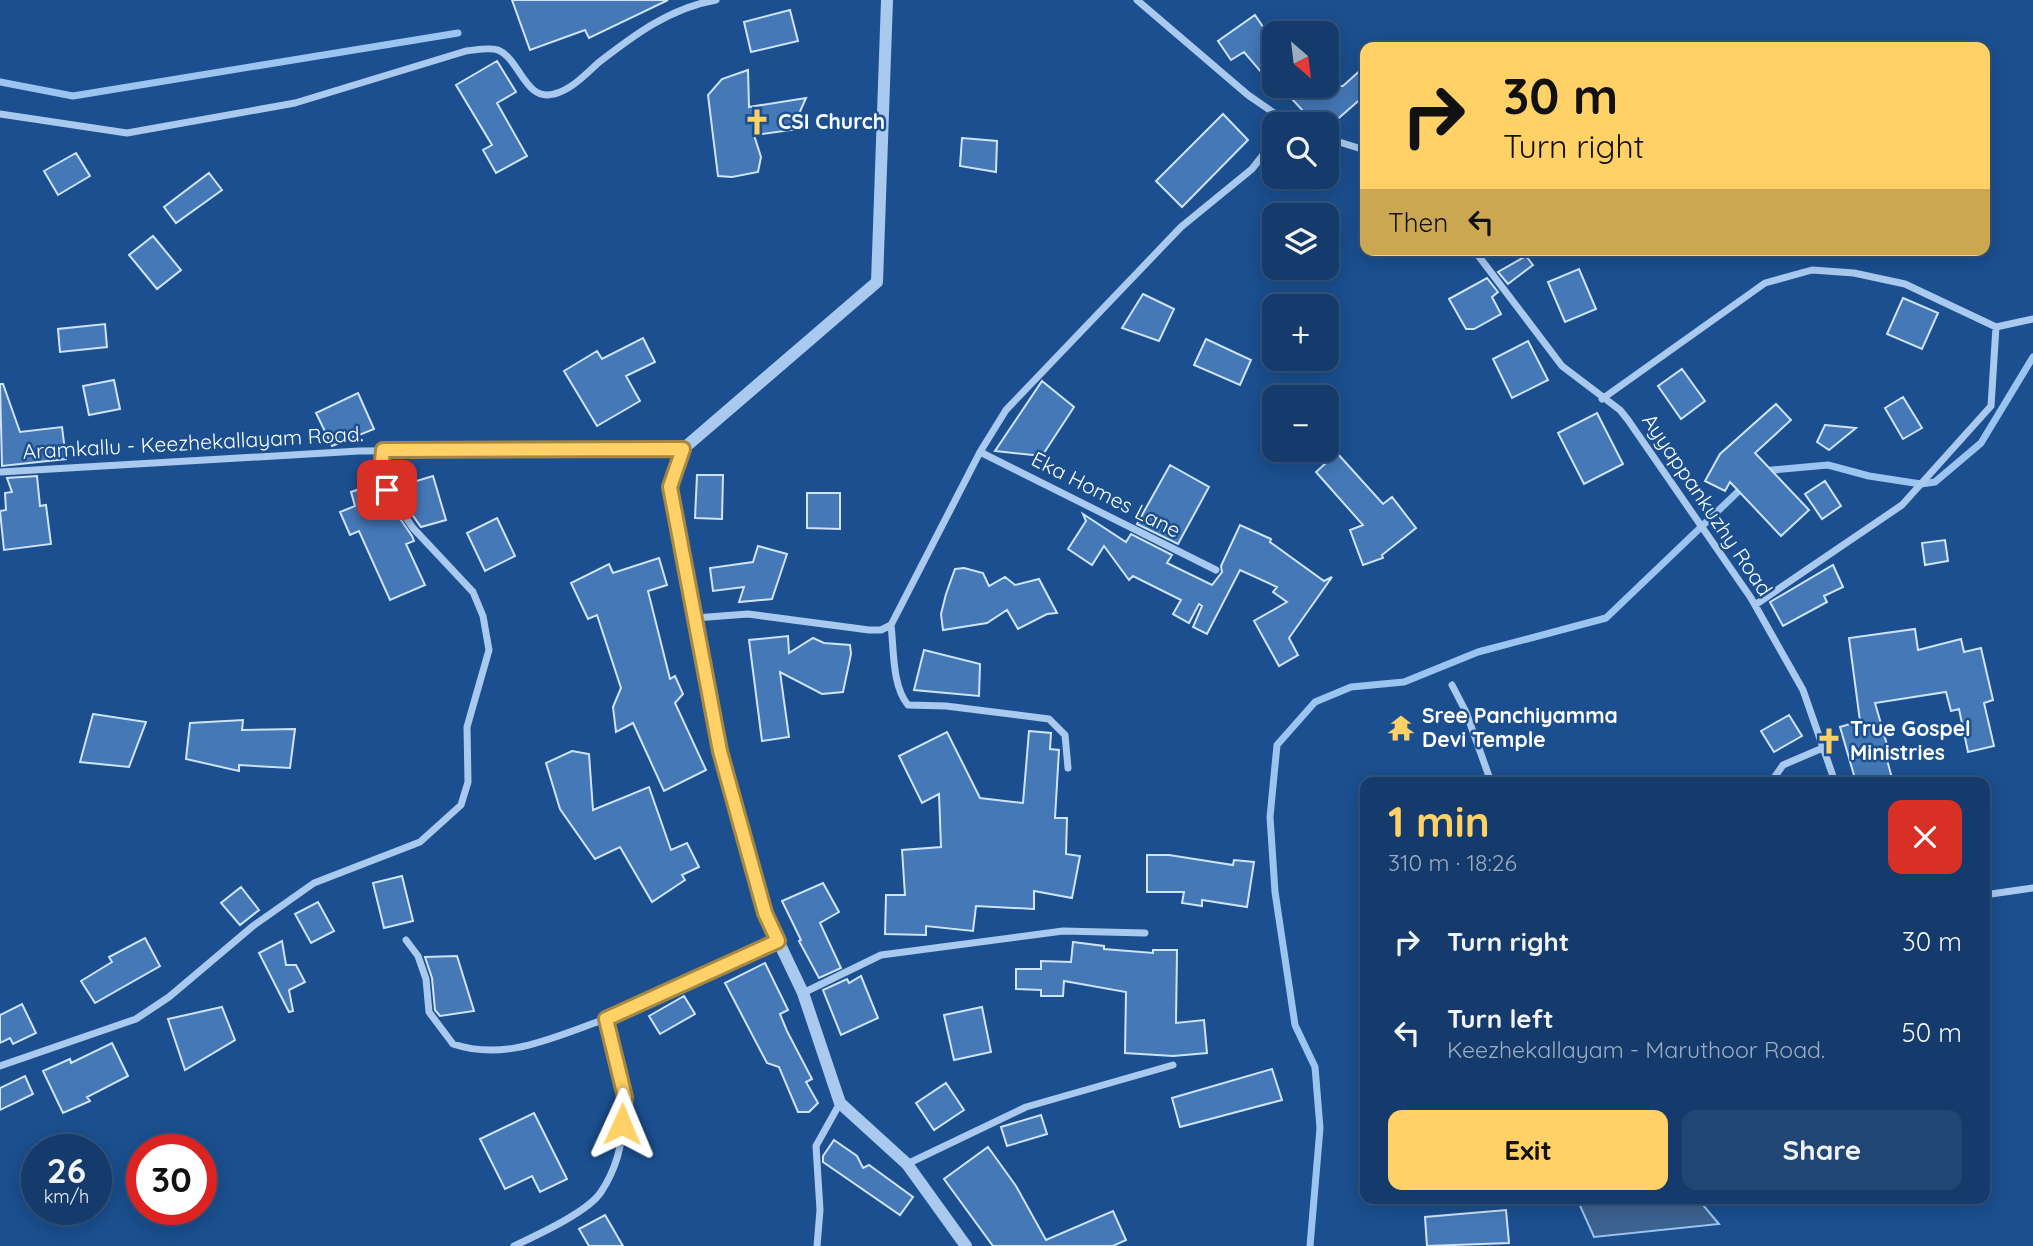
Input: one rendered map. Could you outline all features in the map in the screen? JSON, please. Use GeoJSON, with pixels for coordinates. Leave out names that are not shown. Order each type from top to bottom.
{"type":"FeatureCollection","features":[{"type":"Feature","properties":{"kind":"street"},"geometry":{"type":"LineString","coordinates":[[0,114],[127,133],[295,103],[466,51],[488,49],[505,54],[528,84],[539,93],[552,95],[569,87],[637,33],[689,5],[716,0]]}},
{"type":"Feature","properties":{"kind":"street"},"geometry":{"type":"LineString","coordinates":[[887,0],[877,282],[683,449],[670,487],[720,751],[765,913],[803,993],[840,1103],[907,1164],[966,1246]]}},
{"type":"Feature","properties":{"kind":"street"},"geometry":{"type":"LineString","coordinates":[[1138,0],[1248,95],[1272,112]]}},
{"type":"Feature","properties":{"kind":"street"},"geometry":{"type":"LineString","coordinates":[[1339,142],[1360,148]]}},
{"type":"Feature","properties":{"kind":"street"},"geometry":{"type":"LineString","coordinates":[[1068,768],[1066,736],[1049,719],[946,706],[908,705],[902,698],[897,676],[891,625],[980,452],[1006,410],[1181,228],[1252,169],[1262,156]]}},
{"type":"Feature","properties":{"kind":"street","name":"Ayyappankuzhy Road"},"geometry":{"type":"LineString","coordinates":[[1479,256],[1562,366],[1602,399],[1620,410],[1713,542],[1755,605],[1803,690],[1834,777]]}},
{"type":"Feature","properties":{"kind":"street"},"geometry":{"type":"LineString","coordinates":[[1602,399],[1765,283],[1812,271],[1854,273],[1905,284],[1996,327],[2033,319]]}},
{"type":"Feature","properties":{"kind":"street"},"geometry":{"type":"LineString","coordinates":[[1755,605],[1902,505],[1991,405],[1996,327]]}},
{"type":"Feature","properties":{"kind":"street","name":"Aramkallu - Keezhekallayam Road."},"geometry":{"type":"LineString","coordinates":[[0,472],[383,450],[683,449]]}},
{"type":"Feature","properties":{"kind":"street"},"geometry":{"type":"LineString","coordinates":[[0,1066],[136,1019],[169,997],[253,926],[314,883],[421,842],[461,806],[468,782],[467,727],[489,650],[483,616],[473,592],[413,528],[387,490],[381,471],[383,450]]}},
{"type":"Feature","properties":{"kind":"street","name":"Eka Homes Lane"},"geometry":{"type":"LineString","coordinates":[[980,452],[1216,570]]}},
{"type":"Feature","properties":{"kind":"street"},"geometry":{"type":"LineString","coordinates":[[695,618],[748,614],[869,630],[881,630],[891,625]]}},
{"type":"Feature","properties":{"kind":"street"},"geometry":{"type":"LineString","coordinates":[[1452,685],[1466,712],[1489,777]]}},
{"type":"Feature","properties":{"kind":"street"},"geometry":{"type":"LineString","coordinates":[[1775,777],[1783,765],[1825,747]]}},
{"type":"Feature","properties":{"kind":"street"},"geometry":{"type":"LineString","coordinates":[[1990,894],[2033,888]]}},
{"type":"Feature","properties":{"kind":"street"},"geometry":{"type":"LineString","coordinates":[[803,993],[881,955],[1063,931],[1144,933]]}},
{"type":"Feature","properties":{"kind":"street"},"geometry":{"type":"LineString","coordinates":[[406,940],[418,956],[422,967],[429,1012],[453,1044],[489,1053],[525,1046],[606,1019],[778,941]]}},
{"type":"Feature","properties":{"kind":"street"},"geometry":{"type":"LineString","coordinates":[[514,1246],[556,1226],[600,1194],[620,1151],[625,1097],[606,1019]]}},
{"type":"Feature","properties":{"kind":"street"},"geometry":{"type":"LineString","coordinates":[[907,1164],[1026,1107],[1173,1065]]}},
{"type":"Feature","properties":{"kind":"street"},"geometry":{"type":"LineString","coordinates":[[817,1246],[820,1210],[816,1146],[840,1103]]}},
{"type":"Feature","properties":{"kind":"water"},"geometry":{"type":"Polygon","coordinates":[[[1579,1204],[1702,1204],[1719,1224],[1594,1237],[1579,1204]]]}},
{"type":"Feature","properties":{"kind":"building"},"geometry":{"type":"Polygon","coordinates":[[[512,0],[668,0],[589,38],[585,30],[530,50],[512,0]]]}},
{"type":"Feature","properties":{"kind":"building"},"geometry":{"type":"Polygon","coordinates":[[[790,10],[798,41],[751,52],[744,22],[790,10]]]}},
{"type":"Feature","properties":{"kind":"building"},"geometry":{"type":"Polygon","coordinates":[[[1255,15],[1262,25],[1262,73],[1244,52],[1231,60],[1218,41],[1255,15]]]}},
{"type":"Feature","properties":{"kind":"building"},"geometry":{"type":"Polygon","coordinates":[[[497,61],[516,92],[497,103],[527,156],[496,173],[483,150],[492,145],[456,85],[497,61]]]}},
{"type":"Feature","properties":{"kind":"building","name":"CSI Church"},"geometry":{"type":"Polygon","coordinates":[[[748,70],[749,107],[806,98],[798,116],[806,128],[754,135],[761,157],[758,172],[732,177],[718,176],[708,95],[722,79],[748,70]]]}},
{"type":"Feature","properties":{"kind":"building"},"geometry":{"type":"Polygon","coordinates":[[[1360,71],[1360,99],[1339,118],[1339,112],[1304,112],[1291,98],[1339,98],[1339,86],[1343,86],[1360,71]]]}},
{"type":"Feature","properties":{"kind":"building"},"geometry":{"type":"Polygon","coordinates":[[[1223,114],[1248,140],[1182,207],[1156,181],[1223,114]]]}},
{"type":"Feature","properties":{"kind":"building"},"geometry":{"type":"Polygon","coordinates":[[[962,138],[997,141],[996,172],[960,166],[962,138]]]}},
{"type":"Feature","properties":{"kind":"building"},"geometry":{"type":"Polygon","coordinates":[[[76,153],[90,176],[58,195],[44,171],[76,153]]]}},
{"type":"Feature","properties":{"kind":"building"},"geometry":{"type":"Polygon","coordinates":[[[209,173],[222,190],[176,223],[164,207],[209,173]]]}},
{"type":"Feature","properties":{"kind":"building"},"geometry":{"type":"Polygon","coordinates":[[[153,236],[181,270],[157,289],[129,255],[153,236]]]}},
{"type":"Feature","properties":{"kind":"building"},"geometry":{"type":"Polygon","coordinates":[[[1526,256],[1533,265],[1508,284],[1498,272],[1526,256]]]}},
{"type":"Feature","properties":{"kind":"building"},"geometry":{"type":"Polygon","coordinates":[[[1579,269],[1596,309],[1565,322],[1548,282],[1579,269]]]}},
{"type":"Feature","properties":{"kind":"building"},"geometry":{"type":"Polygon","coordinates":[[[1487,278],[1498,292],[1492,297],[1501,314],[1474,329],[1466,329],[1449,299],[1487,278]]]}},
{"type":"Feature","properties":{"kind":"building"},"geometry":{"type":"Polygon","coordinates":[[[1143,294],[1174,309],[1159,341],[1122,328],[1143,294]]]}},
{"type":"Feature","properties":{"kind":"building"},"geometry":{"type":"Polygon","coordinates":[[[1903,298],[1938,313],[1922,349],[1887,334],[1903,298]]]}},
{"type":"Feature","properties":{"kind":"building"},"geometry":{"type":"Polygon","coordinates":[[[105,324],[107,347],[60,352],[58,329],[105,324]]]}},
{"type":"Feature","properties":{"kind":"building"},"geometry":{"type":"Polygon","coordinates":[[[643,338],[655,362],[626,376],[640,401],[597,426],[564,371],[597,351],[602,359],[643,338]]]}},
{"type":"Feature","properties":{"kind":"building"},"geometry":{"type":"Polygon","coordinates":[[[1206,339],[1251,360],[1240,385],[1194,365],[1206,339]]]}},
{"type":"Feature","properties":{"kind":"building"},"geometry":{"type":"Polygon","coordinates":[[[1528,341],[1548,380],[1512,398],[1493,359],[1528,341]]]}},
{"type":"Feature","properties":{"kind":"building"},"geometry":{"type":"Polygon","coordinates":[[[1682,369],[1705,401],[1681,419],[1658,386],[1682,369]]]}},
{"type":"Feature","properties":{"kind":"building"},"geometry":{"type":"Polygon","coordinates":[[[114,380],[120,409],[89,415],[83,386],[114,380]]]}},
{"type":"Feature","properties":{"kind":"building"},"geometry":{"type":"Polygon","coordinates":[[[1042,381],[1074,407],[1042,456],[995,451],[1042,381]]]}},
{"type":"Feature","properties":{"kind":"building"},"geometry":{"type":"Polygon","coordinates":[[[0,384],[3,384],[20,432],[62,427],[66,459],[2,466],[0,384]]]}},
{"type":"Feature","properties":{"kind":"building"},"geometry":{"type":"Polygon","coordinates":[[[358,393],[374,429],[332,446],[316,413],[358,393]]]}},
{"type":"Feature","properties":{"kind":"building"},"geometry":{"type":"Polygon","coordinates":[[[1903,397],[1922,428],[1903,439],[1885,408],[1903,397]]]}},
{"type":"Feature","properties":{"kind":"building"},"geometry":{"type":"Polygon","coordinates":[[[1776,404],[1791,420],[1755,453],[1809,510],[1781,536],[1730,482],[1725,491],[1705,481],[1720,454],[1776,404]]]}},
{"type":"Feature","properties":{"kind":"building"},"geometry":{"type":"Polygon","coordinates":[[[1597,413],[1623,464],[1584,484],[1558,433],[1597,413]]]}},
{"type":"Feature","properties":{"kind":"building"},"geometry":{"type":"Polygon","coordinates":[[[1825,425],[1856,428],[1829,450],[1817,442],[1825,425]]]}},
{"type":"Feature","properties":{"kind":"building"},"geometry":{"type":"Polygon","coordinates":[[[1339,455],[1383,504],[1392,497],[1416,528],[1382,555],[1383,558],[1363,565],[1350,530],[1363,525],[1316,472],[1327,462],[1339,462],[1339,455]]]}},
{"type":"Feature","properties":{"kind":"building"},"geometry":{"type":"Polygon","coordinates":[[[1170,465],[1209,487],[1178,544],[1137,524],[1170,465]]]}},
{"type":"Feature","properties":{"kind":"building"},"geometry":{"type":"Polygon","coordinates":[[[697,475],[723,475],[722,519],[695,518],[697,475]]]}},
{"type":"Feature","properties":{"kind":"building"},"geometry":{"type":"Polygon","coordinates":[[[37,476],[40,506],[46,505],[51,544],[4,550],[0,511],[6,510],[5,493],[12,492],[7,478],[37,476]]]}},
{"type":"Feature","properties":{"kind":"building"},"geometry":{"type":"Polygon","coordinates":[[[433,476],[446,520],[421,527],[393,488],[433,476]]]}},
{"type":"Feature","properties":{"kind":"building"},"geometry":{"type":"Polygon","coordinates":[[[1825,481],[1841,506],[1822,519],[1805,494],[1825,481]]]}},
{"type":"Feature","properties":{"kind":"building"},"geometry":{"type":"Polygon","coordinates":[[[371,485],[373,494],[381,491],[412,536],[414,541],[406,544],[425,585],[390,600],[359,531],[350,535],[340,512],[355,506],[351,492],[371,485]]]}},
{"type":"Feature","properties":{"kind":"building"},"geometry":{"type":"Polygon","coordinates":[[[807,493],[840,493],[840,529],[807,528],[807,493]]]}},
{"type":"Feature","properties":{"kind":"building"},"geometry":{"type":"Polygon","coordinates":[[[1083,514],[1126,542],[1131,534],[1172,555],[1167,563],[1212,585],[1222,572],[1221,566],[1240,525],[1271,539],[1270,542],[1324,581],[1332,577],[1289,638],[1298,655],[1279,666],[1254,621],[1287,602],[1273,592],[1277,587],[1240,570],[1207,634],[1193,627],[1202,606],[1199,604],[1189,623],[1173,614],[1181,600],[1133,576],[1129,580],[1104,546],[1092,565],[1068,549],[1086,521],[1083,514]]]}},
{"type":"Feature","properties":{"kind":"building"},"geometry":{"type":"Polygon","coordinates":[[[497,518],[515,556],[485,571],[467,533],[497,518]]]}},
{"type":"Feature","properties":{"kind":"building"},"geometry":{"type":"Polygon","coordinates":[[[1945,540],[1948,561],[1925,565],[1922,543],[1945,540]]]}},
{"type":"Feature","properties":{"kind":"building"},"geometry":{"type":"Polygon","coordinates":[[[758,546],[787,554],[772,599],[739,602],[744,587],[713,591],[710,568],[753,562],[758,546]]]}},
{"type":"Feature","properties":{"kind":"building"},"geometry":{"type":"Polygon","coordinates":[[[659,558],[667,585],[648,591],[670,679],[675,676],[683,694],[675,703],[706,770],[664,791],[633,723],[616,732],[613,707],[621,688],[597,615],[588,619],[571,583],[609,564],[613,573],[659,558]]]}},
{"type":"Feature","properties":{"kind":"building"},"geometry":{"type":"Polygon","coordinates":[[[1833,565],[1843,587],[1824,596],[1827,602],[1783,626],[1770,602],[1833,565]]]}},
{"type":"Feature","properties":{"kind":"building"},"geometry":{"type":"Polygon","coordinates":[[[964,568],[983,573],[989,586],[1005,577],[1015,585],[1039,579],[1057,613],[1047,614],[1018,629],[1007,610],[987,623],[943,630],[941,614],[946,594],[955,569],[964,568]]]}},
{"type":"Feature","properties":{"kind":"building"},"geometry":{"type":"Polygon","coordinates":[[[1915,629],[1918,650],[1961,639],[1964,652],[1981,648],[1993,700],[1984,703],[1994,746],[1968,752],[1959,709],[1951,711],[1946,692],[1875,703],[1890,755],[1886,756],[1892,777],[1855,777],[1840,727],[1860,721],[1849,638],[1915,629]]]}},
{"type":"Feature","properties":{"kind":"building"},"geometry":{"type":"Polygon","coordinates":[[[788,636],[789,653],[813,638],[824,643],[850,645],[851,654],[843,692],[822,694],[780,672],[789,737],[762,741],[749,640],[788,636]]]}},
{"type":"Feature","properties":{"kind":"building"},"geometry":{"type":"Polygon","coordinates":[[[924,650],[980,664],[979,696],[914,690],[924,650]]]}},
{"type":"Feature","properties":{"kind":"building"},"geometry":{"type":"Polygon","coordinates":[[[93,714],[146,722],[129,767],[80,762],[93,714]]]}},
{"type":"Feature","properties":{"kind":"building"},"geometry":{"type":"Polygon","coordinates":[[[1789,715],[1802,736],[1774,752],[1761,731],[1789,715]]]}},
{"type":"Feature","properties":{"kind":"building"},"geometry":{"type":"Polygon","coordinates":[[[243,720],[242,730],[295,729],[290,768],[239,765],[239,771],[186,759],[190,723],[243,720]]]}},
{"type":"Feature","properties":{"kind":"building"},"geometry":{"type":"Polygon","coordinates":[[[1029,731],[1051,733],[1050,749],[1059,750],[1055,818],[1067,818],[1066,854],[1080,856],[1072,898],[1034,891],[1034,909],[976,906],[973,931],[926,926],[926,935],[885,934],[886,895],[905,895],[902,850],[941,847],[939,794],[922,803],[899,756],[947,732],[980,798],[1023,803],[1029,731]]]}},
{"type":"Feature","properties":{"kind":"building"},"geometry":{"type":"Polygon","coordinates":[[[572,751],[589,754],[593,810],[649,787],[671,850],[687,843],[699,867],[682,875],[685,880],[652,902],[620,847],[595,859],[560,809],[546,763],[572,751]]]}},
{"type":"Feature","properties":{"kind":"building"},"geometry":{"type":"Polygon","coordinates":[[[1147,855],[1169,855],[1233,865],[1234,860],[1254,862],[1247,907],[1202,900],[1202,906],[1182,903],[1184,892],[1147,892],[1147,855]]]}},
{"type":"Feature","properties":{"kind":"building"},"geometry":{"type":"Polygon","coordinates":[[[402,876],[413,921],[384,928],[373,883],[402,876]]]}},
{"type":"Feature","properties":{"kind":"building"},"geometry":{"type":"Polygon","coordinates":[[[823,883],[839,912],[820,923],[841,968],[819,978],[782,901],[823,883]]]}},
{"type":"Feature","properties":{"kind":"building"},"geometry":{"type":"Polygon","coordinates":[[[241,887],[259,910],[240,925],[221,903],[241,887]]]}},
{"type":"Feature","properties":{"kind":"building"},"geometry":{"type":"Polygon","coordinates":[[[318,902],[334,931],[311,943],[295,914],[318,902]]]}},
{"type":"Feature","properties":{"kind":"building"},"geometry":{"type":"Polygon","coordinates":[[[145,938],[160,966],[95,1003],[81,981],[112,962],[109,957],[145,938]]]}},
{"type":"Feature","properties":{"kind":"building"},"geometry":{"type":"Polygon","coordinates":[[[282,941],[286,965],[296,965],[305,982],[289,990],[293,1011],[289,1012],[259,953],[282,941]]]}},
{"type":"Feature","properties":{"kind":"building"},"geometry":{"type":"Polygon","coordinates":[[[1073,942],[1104,946],[1104,949],[1153,953],[1153,950],[1177,950],[1176,1023],[1204,1020],[1207,1053],[1173,1056],[1125,1053],[1126,992],[1064,981],[1063,996],[1041,996],[1041,990],[1016,989],[1016,969],[1041,969],[1041,961],[1071,962],[1073,942]]]}},
{"type":"Feature","properties":{"kind":"building"},"geometry":{"type":"Polygon","coordinates":[[[457,956],[474,1011],[440,1016],[435,1010],[432,978],[425,957],[457,956]]]}},
{"type":"Feature","properties":{"kind":"building"},"geometry":{"type":"Polygon","coordinates":[[[765,963],[788,1010],[780,1014],[812,1079],[806,1082],[818,1103],[809,1112],[798,1112],[779,1067],[767,1063],[725,983],[765,963]]]}},
{"type":"Feature","properties":{"kind":"building"},"geometry":{"type":"Polygon","coordinates":[[[861,976],[878,1018],[841,1035],[823,990],[847,979],[849,983],[861,976]]]}},
{"type":"Feature","properties":{"kind":"building"},"geometry":{"type":"Polygon","coordinates":[[[684,996],[695,1014],[660,1034],[649,1016],[684,996]]]}},
{"type":"Feature","properties":{"kind":"building"},"geometry":{"type":"Polygon","coordinates":[[[22,1004],[36,1033],[13,1044],[10,1038],[0,1043],[0,1015],[22,1004]]]}},
{"type":"Feature","properties":{"kind":"building"},"geometry":{"type":"Polygon","coordinates":[[[222,1007],[235,1040],[185,1070],[168,1019],[222,1007]]]}},
{"type":"Feature","properties":{"kind":"building"},"geometry":{"type":"Polygon","coordinates":[[[982,1007],[991,1052],[954,1060],[944,1015],[982,1007]]]}},
{"type":"Feature","properties":{"kind":"building"},"geometry":{"type":"Polygon","coordinates":[[[112,1043],[128,1076],[87,1097],[90,1101],[63,1113],[43,1071],[70,1059],[71,1063],[112,1043]]]}},
{"type":"Feature","properties":{"kind":"building"},"geometry":{"type":"Polygon","coordinates":[[[1272,1069],[1282,1100],[1180,1127],[1172,1098],[1272,1069]]]}},
{"type":"Feature","properties":{"kind":"building"},"geometry":{"type":"Polygon","coordinates":[[[25,1076],[33,1094],[0,1110],[0,1088],[25,1076]]]}},
{"type":"Feature","properties":{"kind":"building"},"geometry":{"type":"Polygon","coordinates":[[[946,1083],[964,1110],[934,1130],[916,1103],[946,1083]]]}},
{"type":"Feature","properties":{"kind":"building"},"geometry":{"type":"Polygon","coordinates":[[[534,1113],[567,1179],[540,1192],[532,1176],[505,1189],[480,1139],[534,1113]]]}},
{"type":"Feature","properties":{"kind":"building"},"geometry":{"type":"Polygon","coordinates":[[[1041,1115],[1047,1134],[1007,1146],[1001,1127],[1041,1115]]]}},
{"type":"Feature","properties":{"kind":"building"},"geometry":{"type":"Polygon","coordinates":[[[834,1140],[857,1156],[863,1168],[869,1165],[913,1197],[900,1215],[823,1162],[823,1156],[834,1140]]]}},
{"type":"Feature","properties":{"kind":"building"},"geometry":{"type":"Polygon","coordinates":[[[988,1147],[1016,1186],[1046,1240],[1113,1211],[1126,1240],[1113,1246],[993,1246],[944,1179],[988,1147]]]}},
{"type":"Feature","properties":{"kind":"building"},"geometry":{"type":"Polygon","coordinates":[[[1506,1210],[1509,1243],[1427,1246],[1425,1217],[1506,1210]]]}},
{"type":"Feature","properties":{"kind":"building"},"geometry":{"type":"Polygon","coordinates":[[[605,1215],[623,1246],[589,1246],[579,1229],[605,1215]]]}},
{"type":"Feature","properties":{"kind":"waterway"},"geometry":{"type":"LineString","coordinates":[[0,82],[73,96],[458,33]]}},
{"type":"Feature","properties":{"kind":"waterway"},"geometry":{"type":"LineString","coordinates":[[1762,471],[1828,465],[1869,476],[1921,484],[1935,482],[1981,443],[2033,357]]}},
{"type":"Feature","properties":{"kind":"waterway"},"geometry":{"type":"LineString","coordinates":[[1310,1246],[1320,1128],[1315,1067],[1295,1025],[1275,892],[1270,817],[1277,745],[1315,702],[1351,687],[1404,682],[1478,652],[1606,618],[1745,485]]}},
{"type":"Feature","properties":{"kind":"place","name":"CSI Church"},"geometry":{"type":"Point","coordinates":[757,122]}},
{"type":"Feature","properties":{"kind":"place","name":"Sree Panchiyamma Devi Temple"},"geometry":{"type":"Point","coordinates":[1401,728]}},
{"type":"Feature","properties":{"kind":"place","name":"True Gospel Ministries"},"geometry":{"type":"Point","coordinates":[1829,741]}},
{"type":"Feature","properties":{"kind":"route"},"geometry":{"type":"LineString","coordinates":[[387,490],[381,471],[383,450],[683,449],[670,487],[720,751],[765,913],[778,941],[606,1019],[625,1097],[622,1124]]}}]}
